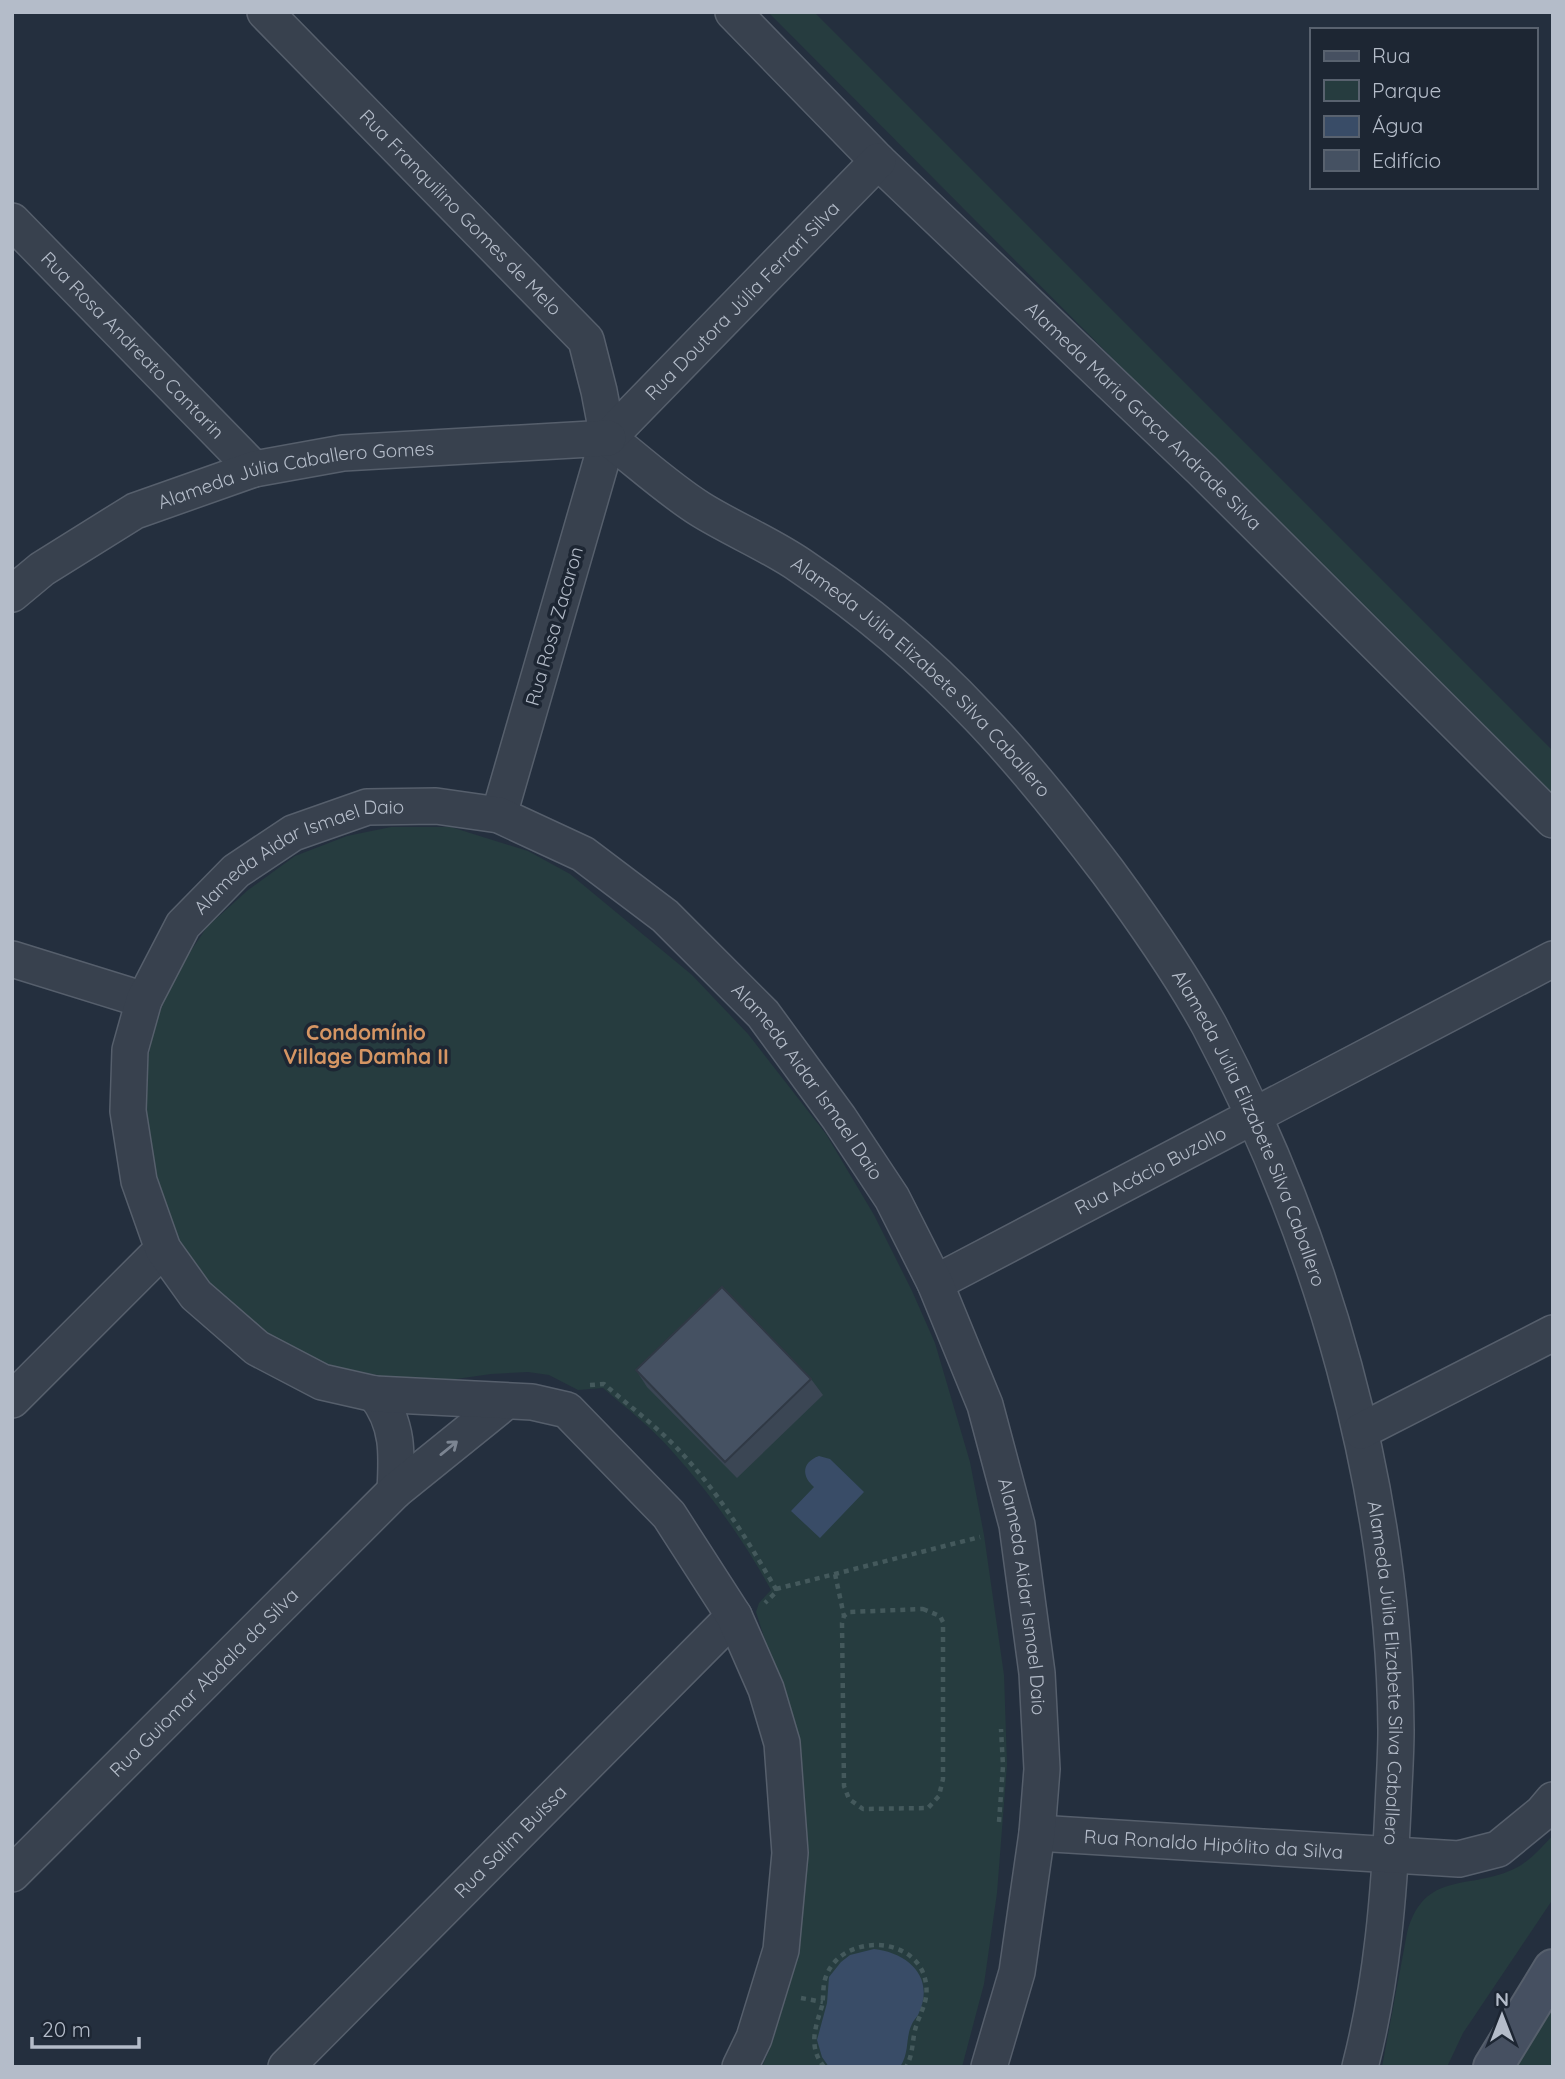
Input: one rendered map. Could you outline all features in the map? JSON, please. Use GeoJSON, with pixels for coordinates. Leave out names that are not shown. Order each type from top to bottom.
{"type":"FeatureCollection","features":[{"type":"Feature","properties":{"kind":"main road"},"geometry":{"type":"LineString","coordinates":[[1493,2067],[1553,1969]]}},
{"type":"Feature","properties":{"kind":"street","name":"Rua Franquilino Gomes de Melo"},"geometry":{"type":"LineString","coordinates":[[265,12],[586,340],[608,438]]}},
{"type":"Feature","properties":{"kind":"street","name":"Alameda Maria Graça Andrade Silva"},"geometry":{"type":"LineString","coordinates":[[733,12],[878,161],[1202,470],[1553,820]]}},
{"type":"Feature","properties":{"kind":"street","name":"Rua Doutora Júlia Ferrari Silva"},"geometry":{"type":"LineString","coordinates":[[608,438],[878,161]]}},
{"type":"Feature","properties":{"kind":"street","name":"Rua Rosa Andreato Cantarin"},"geometry":{"type":"LineString","coordinates":[[12,221],[254,469]]}},
{"type":"Feature","properties":{"kind":"street","name":"Alameda Júlia Caballero Gomes"},"geometry":{"type":"LineString","coordinates":[[12,594],[42,569],[135,511],[254,469],[343,453],[608,438]]}},
{"type":"Feature","properties":{"kind":"street","name":"Rua Rosa Zacaron"},"geometry":{"type":"LineString","coordinates":[[499,815],[608,438]]}},
{"type":"Feature","properties":{"kind":"street","name":"Alameda Júlia Elizabete Silva Caballero"},"geometry":{"type":"LineString","coordinates":[[608,438],[697,507],[797,563],[875,620],[977,715],[1060,809],[1145,922],[1208,1024],[1252,1116],[1296,1216],[1331,1323],[1361,1431],[1390,1614],[1396,1731],[1391,1856],[1380,1970],[1360,2067]]}},
{"type":"Feature","properties":{"kind":"street","name":"Alameda Aidar Ismael Daio"},"geometry":{"type":"LineString","coordinates":[[740,2067],[754,2038],[781,1950],[790,1853],[782,1744],[748,1614],[669,1515],[567,1409],[532,1402],[376,1394],[322,1382],[257,1348],[196,1295],[163,1249],[139,1181],[128,1111],[130,1050],[144,1000],[183,925],[236,871],[293,833],[367,807],[436,806],[499,815],[583,855],[655,908],[763,1014],[839,1118],[892,1198],[934,1283],[985,1405],[1017,1525],[1037,1673],[1042,1769],[1037,1833],[1017,1972],[989,2067]]}},
{"type":"Feature","properties":{"kind":"street"},"geometry":{"type":"LineString","coordinates":[[12,959],[144,1000]]}},
{"type":"Feature","properties":{"kind":"street","name":"Rua Acácio Buzollo"},"geometry":{"type":"LineString","coordinates":[[934,1283],[1553,959]]}},
{"type":"Feature","properties":{"kind":"street"},"geometry":{"type":"LineString","coordinates":[[12,1400],[163,1249]]}},
{"type":"Feature","properties":{"kind":"street"},"geometry":{"type":"LineString","coordinates":[[1361,1431],[1553,1333]]}},
{"type":"Feature","properties":{"kind":"street"},"geometry":{"type":"LineString","coordinates":[[376,1394],[386,1407],[396,1437],[395,1491]]}},
{"type":"Feature","properties":{"kind":"street","name":"Rua Guiomar Abdala da Silva"},"geometry":{"type":"LineString","coordinates":[[12,1874],[395,1491],[505,1402]]}},
{"type":"Feature","properties":{"kind":"street","name":"Rua Salim Buissa"},"geometry":{"type":"LineString","coordinates":[[286,2067],[748,1614]]}},
{"type":"Feature","properties":{"kind":"street","name":"Rua Ronaldo Hipólito da Silva"},"geometry":{"type":"LineString","coordinates":[[1037,1833],[1459,1859],[1498,1849],[1542,1813],[1553,1800]]}},
{"type":"Feature","properties":{"kind":"path"},"geometry":{"type":"LineString","coordinates":[[578,1386],[604,1384],[674,1445],[722,1502],[753,1548],[777,1591],[763,1605],[748,1614]]}},
{"type":"Feature","properties":{"kind":"path"},"geometry":{"type":"LineString","coordinates":[[978,1524],[982,1549]]}},
{"type":"Feature","properties":{"kind":"path"},"geometry":{"type":"LineString","coordinates":[[776,1589],[980,1536]]}},
{"type":"Feature","properties":{"kind":"path"},"geometry":{"type":"LineString","coordinates":[[835,1574],[844,1616],[842,1630],[846,1793],[863,1809],[928,1808],[939,1796],[943,1779],[943,1622],[940,1616],[923,1609],[860,1611],[849,1612],[844,1616]]}},
{"type":"Feature","properties":{"kind":"path"},"geometry":{"type":"LineString","coordinates":[[999,1828],[1003,1766],[1001,1727]]}},
{"type":"Feature","properties":{"kind":"path"},"geometry":{"type":"LineString","coordinates":[[824,2067],[818,2060],[813,2040],[823,2002],[826,1975],[838,1959],[849,1951],[875,1944],[904,1952],[923,1970],[927,1991],[922,2016],[916,2027],[911,2058],[906,2067]]}},
{"type":"Feature","properties":{"kind":"green space"},"geometry":{"type":"Polygon","coordinates":[[[768,12],[814,12],[1553,751],[1553,801],[768,12]]]}},
{"type":"Feature","properties":{"kind":"green space"},"geometry":{"type":"Polygon","coordinates":[[[391,827],[451,827],[528,851],[570,874],[692,975],[748,1034],[826,1134],[874,1215],[912,1291],[935,1343],[970,1462],[984,1535],[1004,1675],[1007,1765],[997,1893],[984,1984],[962,2067],[762,2067],[772,2043],[798,1944],[786,1706],[756,1612],[759,1603],[771,1590],[725,1517],[663,1442],[603,1388],[578,1390],[549,1375],[528,1372],[491,1374],[421,1384],[328,1365],[265,1336],[207,1281],[174,1236],[150,1175],[143,1111],[155,1024],[175,974],[207,927],[248,890],[295,856],[347,836],[391,827]]]}},
{"type":"Feature","properties":{"kind":"green space"},"geometry":{"type":"Polygon","coordinates":[[[1553,1835],[1553,1899],[1463,2033],[1447,2067],[1382,2067],[1407,1933],[1415,1913],[1425,1899],[1437,1890],[1451,1885],[1499,1875],[1516,1868],[1553,1835]]]}},
{"type":"Feature","properties":{"kind":"green space"},"geometry":{"type":"Polygon","coordinates":[[[1553,2006],[1553,2067],[1517,2067],[1553,2006]]]}},
{"type":"Feature","properties":{"kind":"water"},"geometry":{"type":"Polygon","coordinates":[[[819,1456],[830,1459],[864,1492],[820,1538],[791,1511],[814,1487],[805,1470],[809,1462],[819,1456]]]}},
{"type":"Feature","properties":{"kind":"water"},"geometry":{"type":"Polygon","coordinates":[[[874,1949],[887,1951],[908,1962],[916,1970],[924,1990],[923,2002],[910,2029],[903,2061],[900,2067],[829,2067],[822,2057],[817,2040],[827,2003],[829,1977],[850,1955],[874,1949]]]}},
{"type":"Feature","properties":{"kind":"building"},"geometry":{"type":"Polygon","coordinates":[[[722,1287],[811,1379],[725,1462],[636,1370],[722,1287]]]}},
{"type":"Feature","properties":{"kind":"district","name":"Condomínio Village Damha II"},"geometry":{"type":"Point","coordinates":[366,1045]}}]}
